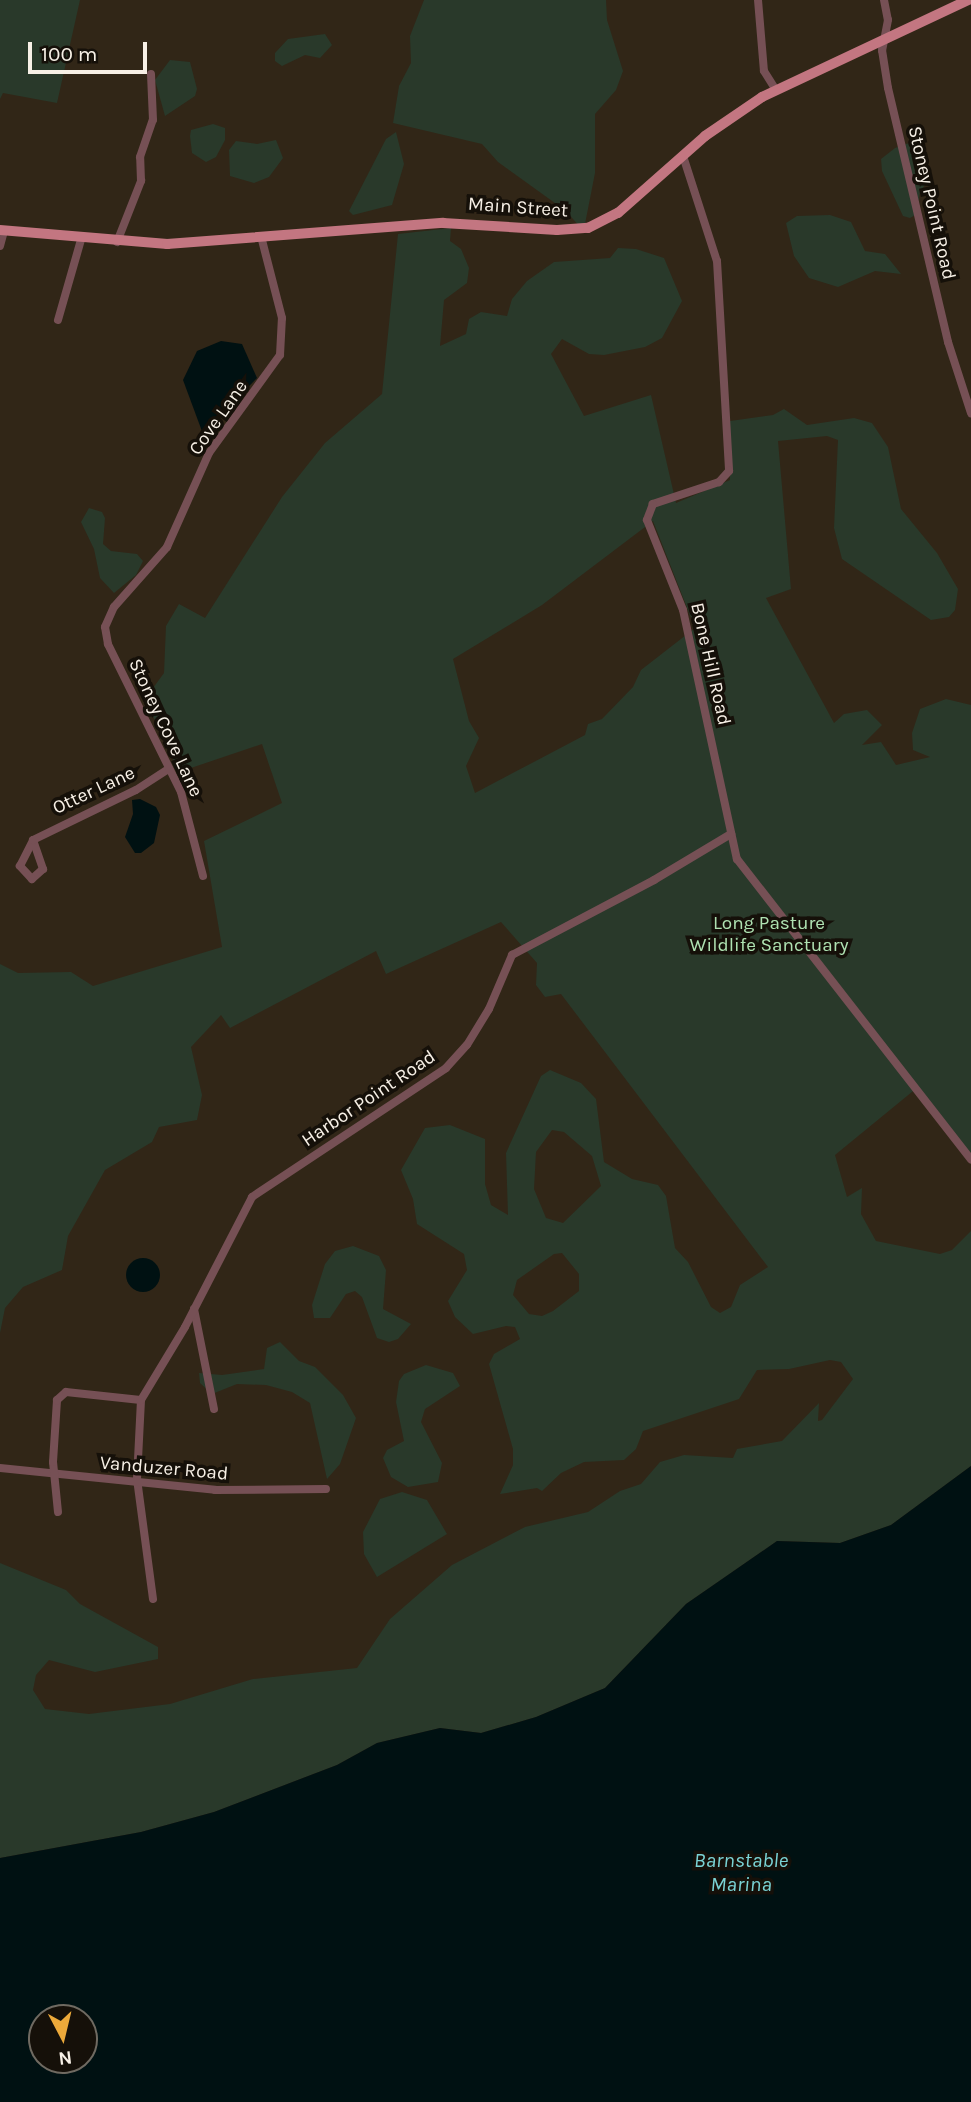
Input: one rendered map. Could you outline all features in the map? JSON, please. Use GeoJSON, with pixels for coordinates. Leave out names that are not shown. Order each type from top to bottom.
{"type":"FeatureCollection","features":[{"type":"Feature","properties":{"kind":"main road","name":"Main Street"},"geometry":{"type":"LineString","coordinates":[[2,230],[116,243],[262,240],[443,223],[557,230],[588,228],[618,213],[738,111],[776,90],[968,0]]}},
{"type":"Feature","properties":{"kind":"street"},"geometry":{"type":"LineString","coordinates":[[758,0],[764,71],[776,90]]}},
{"type":"Feature","properties":{"kind":"street","name":"Stoney Point Road"},"geometry":{"type":"LineString","coordinates":[[884,0],[885,38],[882,50],[888,88],[971,413]]}},
{"type":"Feature","properties":{"kind":"street"},"geometry":{"type":"LineString","coordinates":[[116,243],[141,181],[140,157],[153,120],[151,74]]}},
{"type":"Feature","properties":{"kind":"street","name":"Bone Hill Road"},"geometry":{"type":"LineString","coordinates":[[682,156],[717,261],[729,471],[719,482],[653,504],[648,520],[683,610],[740,866],[971,1160]]}},
{"type":"Feature","properties":{"kind":"street"},"geometry":{"type":"LineString","coordinates":[[0,246],[2,230]]}},
{"type":"Feature","properties":{"kind":"street"},"geometry":{"type":"LineString","coordinates":[[58,320],[81,240]]}},
{"type":"Feature","properties":{"kind":"street","name":"Cove Lane"},"geometry":{"type":"LineString","coordinates":[[105,635],[114,607],[173,537],[209,453],[280,355],[282,318],[262,240]]}},
{"type":"Feature","properties":{"kind":"street"},"geometry":{"type":"LineString","coordinates":[[962,385],[971,381]]}},
{"type":"Feature","properties":{"kind":"street","name":"Stoney Cove Lane"},"geometry":{"type":"LineString","coordinates":[[105,635],[167,770],[181,792],[203,876]]}},
{"type":"Feature","properties":{"kind":"street","name":"Otter Lane"},"geometry":{"type":"LineString","coordinates":[[33,840],[136,790],[167,770]]}},
{"type":"Feature","properties":{"kind":"street","name":"Harbor Point Road"},"geometry":{"type":"LineString","coordinates":[[141,1400],[194,1309],[252,1196],[446,1068],[467,1045],[489,1009],[512,955],[599,905],[654,880],[731,834]]}},
{"type":"Feature","properties":{"kind":"street"},"geometry":{"type":"LineString","coordinates":[[194,1309],[214,1409]]}},
{"type":"Feature","properties":{"kind":"street"},"geometry":{"type":"LineString","coordinates":[[58,1512],[55,1413],[62,1394],[141,1400],[137,1479],[153,1599]]}},
{"type":"Feature","properties":{"kind":"street","name":"Vanduzer Road"},"geometry":{"type":"LineString","coordinates":[[0,1468],[137,1479],[237,1491],[326,1489]]}},
{"type":"Feature","properties":{"kind":"green space"},"geometry":{"type":"Polygon","coordinates":[[[0,0],[80,0],[57,103],[3,93],[0,99],[0,0]]]}},
{"type":"Feature","properties":{"kind":"green space"},"geometry":{"type":"Polygon","coordinates":[[[424,0],[606,0],[607,20],[623,71],[616,90],[595,114],[595,173],[585,224],[580,227],[566,211],[498,162],[482,144],[393,123],[399,86],[411,63],[410,36],[424,0]]]}},
{"type":"Feature","properties":{"kind":"green space"},"geometry":{"type":"Polygon","coordinates":[[[325,34],[332,45],[320,58],[305,55],[282,66],[275,61],[275,53],[288,39],[325,34]]]}},
{"type":"Feature","properties":{"kind":"green space"},"geometry":{"type":"Polygon","coordinates":[[[170,60],[190,62],[197,89],[195,96],[165,116],[155,80],[170,60]]]}},
{"type":"Feature","properties":{"kind":"green space"},"geometry":{"type":"Polygon","coordinates":[[[213,124],[225,128],[225,140],[216,157],[206,162],[192,153],[191,130],[213,124]]]}},
{"type":"Feature","properties":{"kind":"green space"},"geometry":{"type":"Polygon","coordinates":[[[396,132],[404,164],[392,205],[353,215],[349,211],[386,139],[396,132]]]}},
{"type":"Feature","properties":{"kind":"green space"},"geometry":{"type":"Polygon","coordinates":[[[276,140],[283,158],[269,177],[254,183],[230,176],[229,150],[236,141],[257,144],[276,140]]]}},
{"type":"Feature","properties":{"kind":"green space"},"geometry":{"type":"Polygon","coordinates":[[[912,142],[922,145],[927,183],[920,191],[917,214],[910,218],[903,216],[882,171],[881,159],[895,148],[912,142]]]}},
{"type":"Feature","properties":{"kind":"green space"},"geometry":{"type":"Polygon","coordinates":[[[830,215],[851,222],[865,251],[885,254],[901,274],[875,271],[838,287],[809,278],[794,256],[786,223],[797,216],[830,215]]]}},
{"type":"Feature","properties":{"kind":"green space","name":"Long Pasture Wildlife Sanctuary"},"geometry":{"type":"Polygon","coordinates":[[[451,228],[450,241],[461,249],[469,268],[467,283],[444,300],[440,346],[466,334],[469,319],[481,312],[507,316],[512,299],[527,281],[554,262],[610,258],[618,248],[636,249],[664,258],[682,301],[662,338],[645,347],[604,355],[589,354],[562,339],[551,354],[584,416],[651,395],[676,503],[730,480],[730,421],[773,415],[784,409],[807,425],[854,418],[872,423],[888,447],[901,509],[937,553],[958,589],[955,610],[949,617],[931,620],[842,559],[834,528],[838,440],[827,436],[778,441],[791,589],[766,598],[834,723],[844,714],[867,710],[882,725],[862,745],[881,742],[896,765],[930,757],[913,750],[912,733],[920,709],[946,699],[971,705],[971,1155],[918,1087],[835,1155],[847,1197],[862,1188],[861,1214],[876,1241],[940,1254],[952,1250],[971,1231],[971,1466],[891,1525],[840,1543],[777,1541],[686,1604],[605,1688],[536,1717],[481,1733],[440,1728],[377,1743],[337,1765],[214,1812],[141,1832],[0,1858],[0,1563],[66,1590],[80,1604],[158,1647],[158,1659],[95,1672],[49,1660],[36,1675],[33,1690],[45,1709],[89,1714],[170,1704],[253,1679],[357,1668],[390,1619],[452,1565],[525,1527],[588,1512],[620,1491],[641,1484],[660,1462],[684,1455],[733,1458],[737,1449],[782,1441],[819,1403],[818,1421],[822,1420],[853,1379],[841,1362],[830,1360],[789,1369],[757,1370],[739,1399],[643,1431],[636,1449],[624,1460],[584,1462],[561,1473],[542,1491],[537,1488],[500,1494],[513,1465],[513,1449],[489,1364],[494,1354],[520,1339],[515,1327],[506,1326],[473,1334],[455,1317],[448,1301],[467,1270],[464,1254],[417,1224],[413,1199],[401,1170],[425,1128],[450,1125],[485,1139],[485,1184],[491,1205],[508,1215],[506,1153],[541,1076],[550,1070],[581,1083],[596,1099],[604,1162],[632,1179],[658,1185],[666,1196],[675,1248],[688,1262],[711,1307],[720,1313],[731,1307],[740,1285],[768,1267],[561,994],[545,997],[536,985],[537,963],[501,922],[386,974],[376,951],[230,1028],[221,1015],[191,1047],[202,1095],[197,1120],[159,1127],[152,1142],[105,1170],[68,1236],[62,1270],[23,1287],[5,1308],[0,1333],[0,964],[18,973],[71,972],[93,986],[222,947],[204,841],[282,803],[262,744],[179,772],[145,699],[164,673],[166,626],[179,604],[205,618],[282,497],[325,443],[382,394],[398,234],[451,228]],[[653,521],[542,605],[453,659],[469,721],[479,738],[466,766],[475,793],[585,735],[588,724],[602,719],[633,687],[641,670],[695,628],[653,521]],[[552,1130],[536,1152],[534,1189],[546,1218],[563,1223],[601,1186],[592,1156],[564,1132],[552,1130]],[[562,1253],[554,1254],[517,1280],[513,1295],[529,1314],[542,1316],[553,1311],[579,1291],[579,1274],[562,1253]]]}},
{"type":"Feature","properties":{"kind":"green space"},"geometry":{"type":"Polygon","coordinates":[[[89,508],[102,512],[105,518],[103,544],[111,551],[137,554],[143,561],[136,575],[114,593],[100,578],[94,549],[81,522],[89,508]]]}},
{"type":"Feature","properties":{"kind":"green space"},"geometry":{"type":"Polygon","coordinates":[[[353,1246],[379,1256],[386,1270],[383,1309],[411,1324],[398,1339],[389,1342],[377,1338],[362,1297],[355,1291],[346,1294],[330,1318],[314,1318],[312,1305],[325,1264],[335,1251],[353,1246]]]}},
{"type":"Feature","properties":{"kind":"green space"},"geometry":{"type":"Polygon","coordinates":[[[280,1342],[299,1361],[315,1367],[343,1395],[356,1418],[340,1464],[327,1479],[310,1403],[292,1392],[266,1385],[237,1384],[212,1394],[200,1383],[199,1373],[222,1375],[264,1369],[267,1348],[280,1342]]]}},
{"type":"Feature","properties":{"kind":"green space"},"geometry":{"type":"Polygon","coordinates":[[[426,1365],[453,1373],[460,1386],[425,1409],[421,1422],[442,1463],[438,1482],[408,1487],[391,1477],[383,1458],[387,1450],[404,1441],[396,1402],[399,1381],[404,1374],[426,1365]]]}},
{"type":"Feature","properties":{"kind":"green space"},"geometry":{"type":"Polygon","coordinates":[[[402,1492],[427,1500],[447,1534],[377,1577],[364,1554],[363,1532],[380,1499],[402,1492]]]}},
{"type":"Feature","properties":{"kind":"water"},"geometry":{"type":"Polygon","coordinates":[[[221,341],[242,344],[257,378],[203,434],[183,380],[197,351],[221,341]]]}},
{"type":"Feature","properties":{"kind":"water"},"geometry":{"type":"Polygon","coordinates":[[[140,799],[156,807],[160,815],[154,843],[141,853],[135,853],[125,837],[133,814],[132,800],[140,799]]]}},
{"type":"Feature","properties":{"kind":"water"},"geometry":{"type":"Polygon","coordinates":[[[143,1258],[155,1263],[160,1275],[155,1287],[143,1292],[131,1287],[126,1275],[131,1263],[143,1258]]]}},
{"type":"Feature","properties":{"kind":"water","name":"Barnstable Marina"},"geometry":{"type":"Polygon","coordinates":[[[971,1466],[971,2102],[0,2102],[0,1858],[141,1832],[214,1812],[337,1765],[377,1743],[440,1728],[481,1733],[536,1717],[605,1688],[686,1604],[777,1541],[840,1543],[891,1525],[971,1466]]]}}]}
